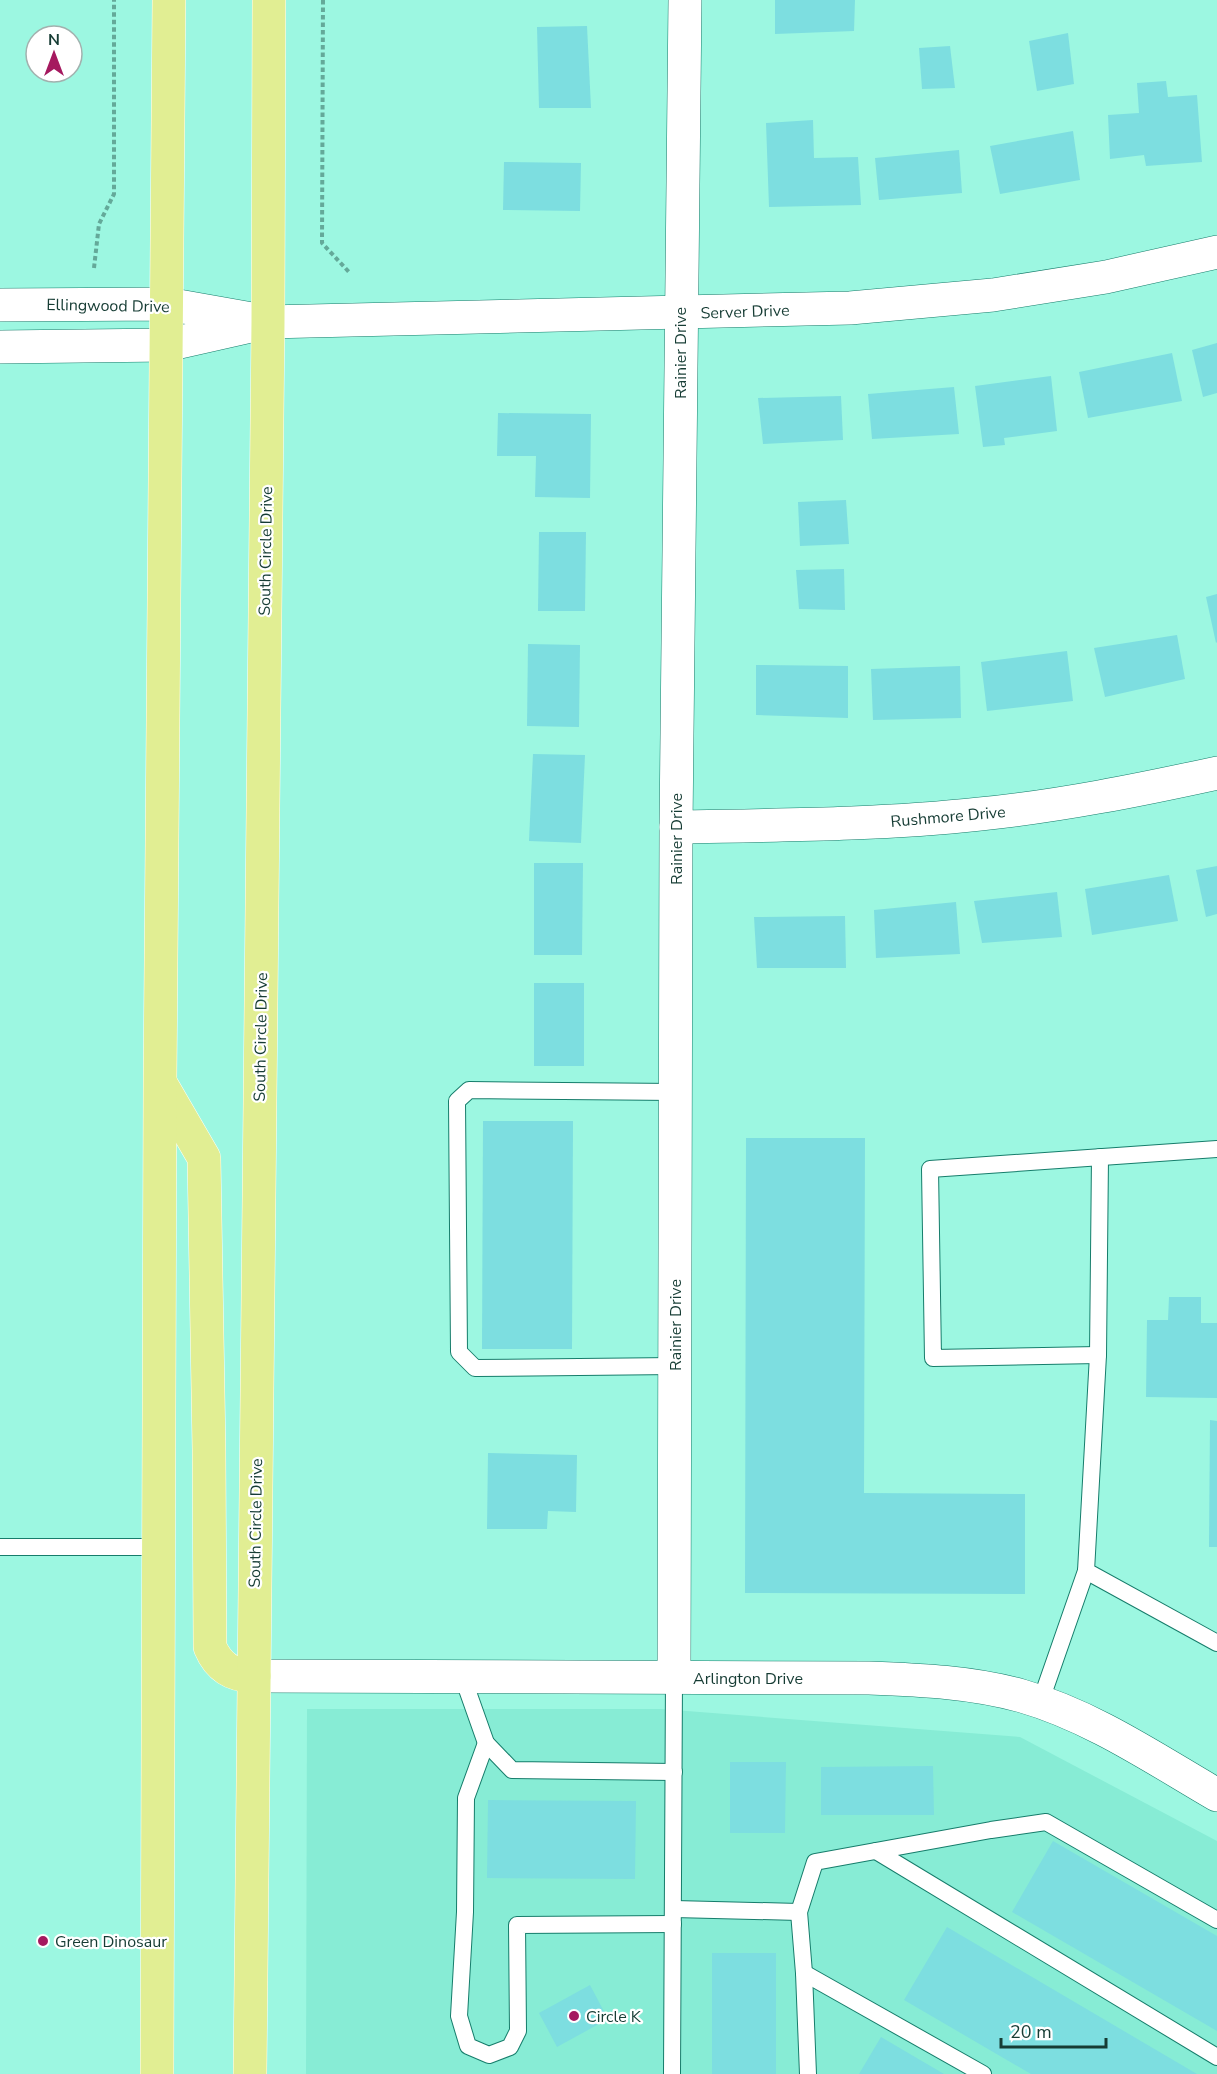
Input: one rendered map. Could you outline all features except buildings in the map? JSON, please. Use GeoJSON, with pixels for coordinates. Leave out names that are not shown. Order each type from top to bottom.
{"type":"FeatureCollection","features":[{"type":"Feature","properties":{"kind":"main road"},"geometry":{"type":"LineString","coordinates":[[157,2074],[160,1082],[169,0]]}},
{"type":"Feature","properties":{"kind":"main road","name":"South Circle Drive"},"geometry":{"type":"LineString","coordinates":[[250,2074],[268,322],[269,0]]}},
{"type":"Feature","properties":{"kind":"main road"},"geometry":{"type":"LineString","coordinates":[[160,1082],[204,1158],[210,1647],[218,1662],[228,1671],[254,1676]]}},
{"type":"Feature","properties":{"kind":"street","name":"Rainier Drive"},"geometry":{"type":"LineString","coordinates":[[674,1678],[676,827],[685,0]]}},
{"type":"Feature","properties":{"kind":"street","name":"Server Drive"},"geometry":{"type":"LineString","coordinates":[[268,322],[850,308],[993,295],[1106,277],[1217,252]]}},
{"type":"Feature","properties":{"kind":"street","name":"Ellingwood Drive"},"geometry":{"type":"LineString","coordinates":[[0,305],[167,304],[268,322]]}},
{"type":"Feature","properties":{"kind":"street"},"geometry":{"type":"LineString","coordinates":[[0,347],[166,345],[268,322]]}},
{"type":"Feature","properties":{"kind":"street","name":"Rushmore Drive"},"geometry":{"type":"LineString","coordinates":[[676,827],[877,823],[980,814],[1093,799],[1217,772]]}},
{"type":"Feature","properties":{"kind":"street","name":"Arlington Drive"},"geometry":{"type":"LineString","coordinates":[[254,1676],[868,1678],[934,1681],[992,1689],[1040,1703],[1088,1722],[1217,1795]]}},
{"type":"Feature","properties":{"kind":"lane"},"geometry":{"type":"LineString","coordinates":[[675,1092],[469,1090],[457,1101],[459,1352],[475,1368],[675,1366]]}},
{"type":"Feature","properties":{"kind":"lane"},"geometry":{"type":"LineString","coordinates":[[1098,1355],[933,1358],[930,1169],[1217,1149]]}},
{"type":"Feature","properties":{"kind":"lane"},"geometry":{"type":"LineString","coordinates":[[1040,1703],[1086,1571],[1098,1355],[1100,1157]]}},
{"type":"Feature","properties":{"kind":"lane"},"geometry":{"type":"LineString","coordinates":[[0,1547],[158,1547]]}},
{"type":"Feature","properties":{"kind":"lane"},"geometry":{"type":"LineString","coordinates":[[1086,1571],[1217,1643]]}},
{"type":"Feature","properties":{"kind":"lane"},"geometry":{"type":"LineString","coordinates":[[463,1678],[486,1743],[512,1770],[674,1772]]}},
{"type":"Feature","properties":{"kind":"lane"},"geometry":{"type":"LineString","coordinates":[[672,2074],[674,1678]]}},
{"type":"Feature","properties":{"kind":"lane"},"geometry":{"type":"LineString","coordinates":[[486,1743],[466,1798],[465,1912],[459,2016],[468,2046],[489,2055],[510,2047],[518,2031],[517,1925],[799,1912]]}},
{"type":"Feature","properties":{"kind":"lane"},"geometry":{"type":"LineString","coordinates":[[808,2074],[799,1912],[814,1862],[1046,1821],[1217,1920]]}},
{"type":"Feature","properties":{"kind":"lane"},"geometry":{"type":"LineString","coordinates":[[876,1851],[1217,2057]]}},
{"type":"Feature","properties":{"kind":"lane"},"geometry":{"type":"LineString","coordinates":[[804,1973],[983,2074]]}},
{"type":"Feature","properties":{"kind":"path"},"geometry":{"type":"LineString","coordinates":[[94,268],[99,224],[114,194],[114,0]]}},
{"type":"Feature","properties":{"kind":"path"},"geometry":{"type":"LineString","coordinates":[[323,0],[322,243],[349,272]]}},
{"type":"Feature","properties":{"kind":"shaded area"},"geometry":{"type":"Polygon","coordinates":[[[307,1709],[661,1709],[1020,1737],[1217,1841],[1217,2074],[306,2074],[307,1709]]]}},
{"type":"Feature","properties":{"kind":"place","name":"Green Dinosaur"},"geometry":{"type":"Point","coordinates":[43,1941]}},
{"type":"Feature","properties":{"kind":"place","name":"Circle K"},"geometry":{"type":"Point","coordinates":[574,2016]}}]}
